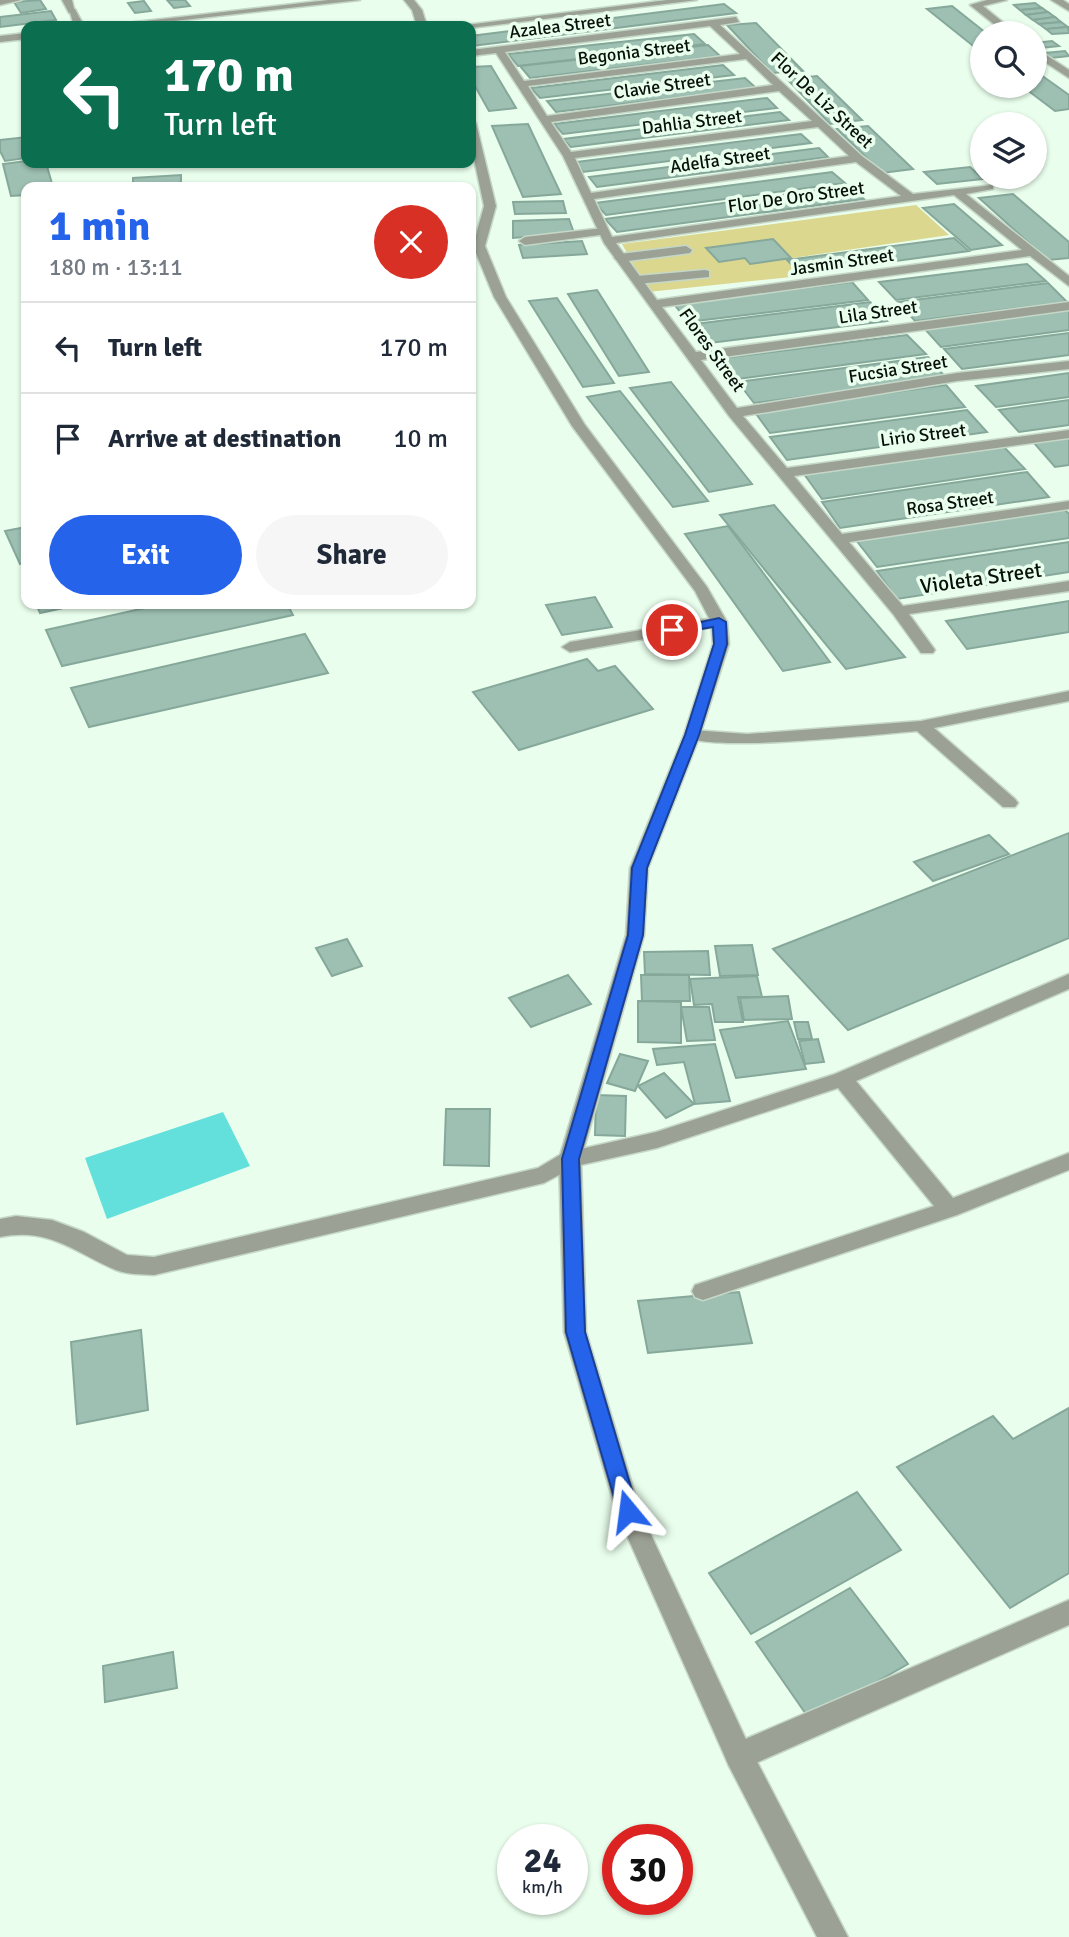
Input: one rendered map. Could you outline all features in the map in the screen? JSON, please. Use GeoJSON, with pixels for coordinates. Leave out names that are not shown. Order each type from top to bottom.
{"type":"FeatureCollection","features":[{"type":"Feature","properties":{"kind":"street"},"geometry":{"type":"LineString","coordinates":[[0,2],[16,0]]}},
{"type":"Feature","properties":{"kind":"street"},"geometry":{"type":"LineString","coordinates":[[67,0],[77,21]]}},
{"type":"Feature","properties":{"kind":"street"},"geometry":{"type":"LineString","coordinates":[[154,21],[355,0]]}},
{"type":"Feature","properties":{"kind":"street"},"geometry":{"type":"LineString","coordinates":[[409,0],[417,10],[420,21]]}},
{"type":"Feature","properties":{"kind":"street"},"geometry":{"type":"LineString","coordinates":[[476,25],[692,0]]}},
{"type":"Feature","properties":{"kind":"street"},"geometry":{"type":"LineString","coordinates":[[996,21],[975,5],[1002,0]]}},
{"type":"Feature","properties":{"kind":"street"},"geometry":{"type":"LineString","coordinates":[[1056,0],[1069,8]]}},
{"type":"Feature","properties":{"kind":"street","name":"Azalea Street"},"geometry":{"type":"LineString","coordinates":[[476,52],[736,20]]}},
{"type":"Feature","properties":{"kind":"street","name":"Flor De Liz Street"},"geometry":{"type":"LineString","coordinates":[[712,23],[858,158],[912,198]]}},
{"type":"Feature","properties":{"kind":"street"},"geometry":{"type":"LineString","coordinates":[[0,39],[21,37]]}},
{"type":"Feature","properties":{"kind":"street","name":"Flores Street"},"geometry":{"type":"LineString","coordinates":[[499,50],[568,156],[606,236],[620,258],[734,412],[899,611],[927,650]]}},
{"type":"Feature","properties":{"kind":"street","name":"Begonia Street"},"geometry":{"type":"LineString","coordinates":[[523,84],[749,56]]}},
{"type":"Feature","properties":{"kind":"street"},"geometry":{"type":"LineString","coordinates":[[1047,59],[1069,75]]}},
{"type":"Feature","properties":{"kind":"street","name":"Clavie Street"},"geometry":{"type":"LineString","coordinates":[[546,119],[783,87]]}},
{"type":"Feature","properties":{"kind":"street","name":"Dahlia Street"},"geometry":{"type":"LineString","coordinates":[[568,156],[821,123]]}},
{"type":"Feature","properties":{"kind":"street"},"geometry":{"type":"LineString","coordinates":[[476,145],[490,206],[479,246],[500,298],[579,426],[702,590],[719,622],[721,644],[692,735],[639,868],[635,935],[570,1159],[575,1332],[628,1511],[739,1756],[833,1937]]}},
{"type":"Feature","properties":{"kind":"street","name":"Adelfa Street"},"geometry":{"type":"LineString","coordinates":[[587,197],[858,158]]}},
{"type":"Feature","properties":{"kind":"street","name":"Flor De Oro Street"},"geometry":{"type":"LineString","coordinates":[[525,241],[606,236],[976,189]]}},
{"type":"Feature","properties":{"kind":"street"},"geometry":{"type":"LineString","coordinates":[[957,192],[1034,251],[1069,282]]}},
{"type":"Feature","properties":{"kind":"street"},"geometry":{"type":"LineString","coordinates":[[620,258],[686,250]]}},
{"type":"Feature","properties":{"kind":"street","name":"Jasmin Street"},"geometry":{"type":"LineString","coordinates":[[654,304],[1034,251]]}},
{"type":"Feature","properties":{"kind":"street"},"geometry":{"type":"LineString","coordinates":[[637,281],[705,274]]}},
{"type":"Feature","properties":{"kind":"street","name":"Lila Street"},"geometry":{"type":"LineString","coordinates":[[692,357],[905,326],[1069,306]]}},
{"type":"Feature","properties":{"kind":"street","name":"Fucsia Street"},"geometry":{"type":"LineString","coordinates":[[734,412],[957,377],[1069,365]]}},
{"type":"Feature","properties":{"kind":"street","name":"Lirio Street"},"geometry":{"type":"LineString","coordinates":[[782,473],[1069,434]]}},
{"type":"Feature","properties":{"kind":"street","name":"Rosa Street"},"geometry":{"type":"LineString","coordinates":[[837,538],[1069,505]]}},
{"type":"Feature","properties":{"kind":"street","name":"Violeta Street"},"geometry":{"type":"LineString","coordinates":[[899,611],[1069,586]]}},
{"type":"Feature","properties":{"kind":"street"},"geometry":{"type":"LineString","coordinates":[[570,647],[719,622]]}},
{"type":"Feature","properties":{"kind":"street"},"geometry":{"type":"LineString","coordinates":[[692,735],[747,739],[921,726],[1062,695],[1069,696]]}},
{"type":"Feature","properties":{"kind":"street"},"geometry":{"type":"LineString","coordinates":[[921,726],[1009,803]]}},
{"type":"Feature","properties":{"kind":"street"},"geometry":{"type":"LineString","coordinates":[[0,1228],[16,1225],[52,1229],[76,1238],[124,1264],[154,1266],[544,1175],[570,1159],[657,1140],[842,1079],[1069,981]]}},
{"type":"Feature","properties":{"kind":"street"},"geometry":{"type":"LineString","coordinates":[[842,1079],[949,1209]]}},
{"type":"Feature","properties":{"kind":"street"},"geometry":{"type":"LineString","coordinates":[[703,1291],[949,1209],[1069,1161]]}},
{"type":"Feature","properties":{"kind":"street"},"geometry":{"type":"LineString","coordinates":[[739,1756],[1069,1612]]}},
{"type":"Feature","properties":{"kind":"shaded area"},"geometry":{"type":"Polygon","coordinates":[[[916,205],[949,235],[786,259],[801,276],[648,292],[622,244],[916,205]]]}},
{"type":"Feature","properties":{"kind":"water"},"geometry":{"type":"Polygon","coordinates":[[[223,1112],[250,1166],[107,1219],[85,1158],[223,1112]]]}},
{"type":"Feature","properties":{"kind":"building"},"geometry":{"type":"Polygon","coordinates":[[[40,0],[46,9],[21,13],[14,2],[40,0]]]}},
{"type":"Feature","properties":{"kind":"building"},"geometry":{"type":"Polygon","coordinates":[[[167,0],[185,0],[190,6],[174,8],[167,0]]]}},
{"type":"Feature","properties":{"kind":"building"},"geometry":{"type":"Polygon","coordinates":[[[144,1],[151,11],[135,13],[128,3],[144,1]]]}},
{"type":"Feature","properties":{"kind":"building"},"geometry":{"type":"Polygon","coordinates":[[[1035,3],[1042,8],[1020,10],[1014,5],[1035,3]]]}},
{"type":"Feature","properties":{"kind":"building"},"geometry":{"type":"Polygon","coordinates":[[[724,4],[736,13],[476,45],[476,35],[724,4]]]}},
{"type":"Feature","properties":{"kind":"building"},"geometry":{"type":"Polygon","coordinates":[[[952,6],[971,21],[970,43],[927,9],[952,6]]]}},
{"type":"Feature","properties":{"kind":"building"},"geometry":{"type":"Polygon","coordinates":[[[1042,8],[1048,12],[1026,15],[1020,10],[1042,8]]]}},
{"type":"Feature","properties":{"kind":"building"},"geometry":{"type":"Polygon","coordinates":[[[51,11],[56,20],[21,21],[21,24],[0,27],[0,17],[51,11]]]}},
{"type":"Feature","properties":{"kind":"building"},"geometry":{"type":"Polygon","coordinates":[[[1048,12],[1055,17],[1033,20],[1026,15],[1048,12]]]}},
{"type":"Feature","properties":{"kind":"building"},"geometry":{"type":"Polygon","coordinates":[[[1055,17],[1061,22],[1047,23],[1047,21],[1033,20],[1055,17]]]}},
{"type":"Feature","properties":{"kind":"building"},"geometry":{"type":"Polygon","coordinates":[[[1061,22],[1068,27],[1047,29],[1047,23],[1061,22]]]}},
{"type":"Feature","properties":{"kind":"building"},"geometry":{"type":"Polygon","coordinates":[[[756,23],[803,71],[772,73],[727,25],[756,23]]]}},
{"type":"Feature","properties":{"kind":"building"},"geometry":{"type":"Polygon","coordinates":[[[1068,27],[1069,33],[1052,34],[1047,29],[1068,27]]]}},
{"type":"Feature","properties":{"kind":"building"},"geometry":{"type":"Polygon","coordinates":[[[694,34],[705,44],[518,66],[508,54],[694,34]]]}},
{"type":"Feature","properties":{"kind":"building"},"geometry":{"type":"Polygon","coordinates":[[[1052,41],[1059,46],[1047,47],[1047,42],[1052,41]]]}},
{"type":"Feature","properties":{"kind":"building"},"geometry":{"type":"Polygon","coordinates":[[[708,45],[720,56],[530,78],[520,66],[708,45]]]}},
{"type":"Feature","properties":{"kind":"building"},"geometry":{"type":"Polygon","coordinates":[[[1065,51],[1069,56],[1051,58],[1047,53],[1065,51]]]}},
{"type":"Feature","properties":{"kind":"building"},"geometry":{"type":"Polygon","coordinates":[[[723,65],[734,75],[540,98],[531,88],[723,65]]]}},
{"type":"Feature","properties":{"kind":"building"},"geometry":{"type":"Polygon","coordinates":[[[491,66],[516,108],[489,111],[476,88],[476,67],[491,66]]]}},
{"type":"Feature","properties":{"kind":"building"},"geometry":{"type":"Polygon","coordinates":[[[817,76],[862,120],[830,124],[787,79],[817,76]]]}},
{"type":"Feature","properties":{"kind":"building"},"geometry":{"type":"Polygon","coordinates":[[[745,78],[756,88],[556,112],[547,101],[745,78]]]}},
{"type":"Feature","properties":{"kind":"building"},"geometry":{"type":"Polygon","coordinates":[[[1047,79],[1069,95],[1069,109],[1055,111],[1038,98],[1047,98],[1047,79]]]}},
{"type":"Feature","properties":{"kind":"building"},"geometry":{"type":"Polygon","coordinates":[[[767,98],[777,108],[563,134],[554,124],[767,98]]]}},
{"type":"Feature","properties":{"kind":"building"},"geometry":{"type":"Polygon","coordinates":[[[780,112],[789,120],[571,147],[563,139],[780,112]]]}},
{"type":"Feature","properties":{"kind":"building"},"geometry":{"type":"Polygon","coordinates":[[[528,124],[561,194],[523,197],[492,126],[528,124]]]}},
{"type":"Feature","properties":{"kind":"building"},"geometry":{"type":"Polygon","coordinates":[[[868,126],[913,169],[882,173],[837,129],[868,126]]]}},
{"type":"Feature","properties":{"kind":"building"},"geometry":{"type":"Polygon","coordinates":[[[801,134],[811,143],[583,172],[576,162],[801,134]]]}},
{"type":"Feature","properties":{"kind":"building"},"geometry":{"type":"Polygon","coordinates":[[[21,138],[21,159],[5,161],[0,151],[0,140],[21,138]]]}},
{"type":"Feature","properties":{"kind":"building"},"geometry":{"type":"Polygon","coordinates":[[[819,148],[828,157],[597,187],[589,177],[819,148]]]}},
{"type":"Feature","properties":{"kind":"building"},"geometry":{"type":"Polygon","coordinates":[[[21,162],[21,168],[47,168],[52,182],[21,182],[21,195],[11,196],[3,164],[21,162]]]}},
{"type":"Feature","properties":{"kind":"building"},"geometry":{"type":"Polygon","coordinates":[[[970,167],[970,180],[937,184],[924,172],[970,167]]]}},
{"type":"Feature","properties":{"kind":"building"},"geometry":{"type":"Polygon","coordinates":[[[832,172],[845,183],[606,215],[595,203],[832,172]]]}},
{"type":"Feature","properties":{"kind":"building"},"geometry":{"type":"Polygon","coordinates":[[[181,175],[181,182],[133,182],[133,178],[181,175]]]}},
{"type":"Feature","properties":{"kind":"building"},"geometry":{"type":"Polygon","coordinates":[[[849,186],[864,199],[617,232],[605,219],[849,186]]]}},
{"type":"Feature","properties":{"kind":"building"},"geometry":{"type":"Polygon","coordinates":[[[1013,194],[1069,242],[1069,258],[1048,260],[979,198],[1013,194]]]}},
{"type":"Feature","properties":{"kind":"building"},"geometry":{"type":"Polygon","coordinates":[[[563,201],[566,213],[515,214],[513,202],[563,201]]]}},
{"type":"Feature","properties":{"kind":"building"},"geometry":{"type":"Polygon","coordinates":[[[954,204],[1002,245],[971,250],[923,208],[954,204]]]}},
{"type":"Feature","properties":{"kind":"building"},"geometry":{"type":"Polygon","coordinates":[[[569,219],[574,233],[513,238],[513,221],[569,219]]]}},
{"type":"Feature","properties":{"kind":"building"},"geometry":{"type":"Polygon","coordinates":[[[954,238],[969,251],[801,274],[787,260],[954,238]]]}},
{"type":"Feature","properties":{"kind":"building"},"geometry":{"type":"Polygon","coordinates":[[[773,239],[791,258],[750,264],[745,258],[719,262],[706,248],[773,239]]]}},
{"type":"Feature","properties":{"kind":"building"},"geometry":{"type":"Polygon","coordinates":[[[582,241],[587,254],[523,258],[519,245],[582,241]]]}},
{"type":"Feature","properties":{"kind":"building"},"geometry":{"type":"Polygon","coordinates":[[[1027,264],[1046,281],[896,300],[879,282],[1027,264]]]}},
{"type":"Feature","properties":{"kind":"building"},"geometry":{"type":"Polygon","coordinates":[[[852,282],[868,300],[688,322],[674,304],[852,282]]]}},
{"type":"Feature","properties":{"kind":"building"},"geometry":{"type":"Polygon","coordinates":[[[1048,283],[1067,302],[915,321],[898,302],[1048,283]]]}},
{"type":"Feature","properties":{"kind":"building"},"geometry":{"type":"Polygon","coordinates":[[[597,290],[649,372],[619,376],[568,294],[597,290]]]}},
{"type":"Feature","properties":{"kind":"building"},"geometry":{"type":"Polygon","coordinates":[[[557,298],[614,383],[583,387],[529,301],[557,298]]]}},
{"type":"Feature","properties":{"kind":"building"},"geometry":{"type":"Polygon","coordinates":[[[870,302],[887,321],[702,344],[687,325],[870,302]]]}},
{"type":"Feature","properties":{"kind":"building"},"geometry":{"type":"Polygon","coordinates":[[[1069,308],[1069,330],[941,347],[923,327],[1069,308]]]}},
{"type":"Feature","properties":{"kind":"building"},"geometry":{"type":"Polygon","coordinates":[[[1069,333],[1069,355],[962,369],[944,349],[1069,333]]]}},
{"type":"Feature","properties":{"kind":"building"},"geometry":{"type":"Polygon","coordinates":[[[907,335],[926,354],[738,379],[723,358],[907,335]]]}},
{"type":"Feature","properties":{"kind":"building"},"geometry":{"type":"Polygon","coordinates":[[[928,357],[946,378],[754,403],[738,382],[928,357]]]}},
{"type":"Feature","properties":{"kind":"building"},"geometry":{"type":"Polygon","coordinates":[[[1069,373],[1069,397],[996,407],[976,386],[1069,373]]]}},
{"type":"Feature","properties":{"kind":"building"},"geometry":{"type":"Polygon","coordinates":[[[671,382],[752,484],[709,492],[630,388],[671,382]]]}},
{"type":"Feature","properties":{"kind":"building"},"geometry":{"type":"Polygon","coordinates":[[[946,385],[965,407],[770,433],[754,411],[946,385]]]}},
{"type":"Feature","properties":{"kind":"building"},"geometry":{"type":"Polygon","coordinates":[[[620,391],[708,501],[673,507],[587,397],[620,391]]]}},
{"type":"Feature","properties":{"kind":"building"},"geometry":{"type":"Polygon","coordinates":[[[1069,400],[1069,425],[1019,432],[999,410],[1069,400]]]}},
{"type":"Feature","properties":{"kind":"building"},"geometry":{"type":"Polygon","coordinates":[[[967,410],[987,432],[787,460],[770,437],[967,410]]]}},
{"type":"Feature","properties":{"kind":"building"},"geometry":{"type":"Polygon","coordinates":[[[1069,438],[1069,465],[1055,467],[1034,443],[1069,438]]]}},
{"type":"Feature","properties":{"kind":"building"},"geometry":{"type":"Polygon","coordinates":[[[1003,446],[1025,469],[822,499],[804,474],[1003,446]]]}},
{"type":"Feature","properties":{"kind":"building"},"geometry":{"type":"Polygon","coordinates":[[[1027,472],[1049,497],[840,528],[822,502],[1027,472]]]}},
{"type":"Feature","properties":{"kind":"building"},"geometry":{"type":"Polygon","coordinates":[[[774,505],[905,657],[846,669],[720,515],[774,505]]]}},
{"type":"Feature","properties":{"kind":"building"},"geometry":{"type":"Polygon","coordinates":[[[1064,509],[1069,514],[1069,538],[877,567],[856,540],[1064,509]]]}},
{"type":"Feature","properties":{"kind":"building"},"geometry":{"type":"Polygon","coordinates":[[[728,526],[830,662],[783,671],[685,534],[728,526]]]}},
{"type":"Feature","properties":{"kind":"building"},"geometry":{"type":"Polygon","coordinates":[[[21,528],[21,564],[20,564],[5,531],[21,528]]]}},
{"type":"Feature","properties":{"kind":"building"},"geometry":{"type":"Polygon","coordinates":[[[1069,542],[1069,572],[897,599],[877,571],[1069,542]]]}},
{"type":"Feature","properties":{"kind":"building"},"geometry":{"type":"Polygon","coordinates":[[[595,597],[612,627],[562,635],[546,605],[595,597]]]}},
{"type":"Feature","properties":{"kind":"building"},"geometry":{"type":"Polygon","coordinates":[[[1069,601],[1069,632],[967,649],[946,621],[1069,601]]]}},
{"type":"Feature","properties":{"kind":"building"},"geometry":{"type":"Polygon","coordinates":[[[38,609],[59,609],[40,613],[38,609]]]}},
{"type":"Feature","properties":{"kind":"building"},"geometry":{"type":"Polygon","coordinates":[[[140,609],[290,609],[293,615],[62,666],[46,630],[140,609]]]}},
{"type":"Feature","properties":{"kind":"building"},"geometry":{"type":"Polygon","coordinates":[[[305,634],[328,673],[89,727],[71,688],[305,634]]]}},
{"type":"Feature","properties":{"kind":"building"},"geometry":{"type":"Polygon","coordinates":[[[587,659],[598,671],[615,666],[653,709],[519,750],[473,692],[587,659]]]}},
{"type":"Feature","properties":{"kind":"building"},"geometry":{"type":"Polygon","coordinates":[[[1069,833],[1069,938],[848,1030],[773,949],[1069,833]]]}},
{"type":"Feature","properties":{"kind":"building"},"geometry":{"type":"Polygon","coordinates":[[[989,835],[1009,854],[933,881],[914,862],[989,835]]]}},
{"type":"Feature","properties":{"kind":"building"},"geometry":{"type":"Polygon","coordinates":[[[347,939],[362,966],[332,976],[316,948],[347,939]]]}},
{"type":"Feature","properties":{"kind":"building"},"geometry":{"type":"Polygon","coordinates":[[[752,945],[758,975],[720,976],[715,946],[752,945]]]}},
{"type":"Feature","properties":{"kind":"building"},"geometry":{"type":"Polygon","coordinates":[[[708,951],[710,975],[645,974],[644,952],[708,951]]]}},
{"type":"Feature","properties":{"kind":"building"},"geometry":{"type":"Polygon","coordinates":[[[568,975],[591,1004],[531,1027],[509,998],[568,975]]]}},
{"type":"Feature","properties":{"kind":"building"},"geometry":{"type":"Polygon","coordinates":[[[641,975],[689,975],[690,1001],[642,1001],[641,975]]]}},
{"type":"Feature","properties":{"kind":"building"},"geometry":{"type":"Polygon","coordinates":[[[757,976],[762,997],[738,997],[743,1022],[715,1022],[712,1004],[694,1005],[690,979],[757,976]]]}},
{"type":"Feature","properties":{"kind":"building"},"geometry":{"type":"Polygon","coordinates":[[[788,996],[792,1019],[744,1020],[740,998],[788,996]]]}},
{"type":"Feature","properties":{"kind":"building"},"geometry":{"type":"Polygon","coordinates":[[[638,1001],[681,1002],[681,1043],[638,1042],[638,1001]]]}},
{"type":"Feature","properties":{"kind":"building"},"geometry":{"type":"Polygon","coordinates":[[[681,1007],[709,1007],[715,1040],[687,1041],[681,1007]]]}},
{"type":"Feature","properties":{"kind":"building"},"geometry":{"type":"Polygon","coordinates":[[[788,1021],[806,1069],[736,1078],[720,1030],[788,1021]]]}},
{"type":"Feature","properties":{"kind":"building"},"geometry":{"type":"Polygon","coordinates":[[[794,1022],[808,1022],[812,1039],[798,1039],[794,1022]]]}},
{"type":"Feature","properties":{"kind":"building"},"geometry":{"type":"Polygon","coordinates":[[[818,1039],[824,1062],[805,1064],[799,1041],[818,1039]]]}},
{"type":"Feature","properties":{"kind":"building"},"geometry":{"type":"Polygon","coordinates":[[[715,1044],[730,1101],[695,1104],[684,1062],[657,1065],[653,1049],[715,1044]]]}},
{"type":"Feature","properties":{"kind":"building"},"geometry":{"type":"Polygon","coordinates":[[[620,1054],[648,1061],[635,1091],[607,1083],[620,1054]]]}},
{"type":"Feature","properties":{"kind":"building"},"geometry":{"type":"Polygon","coordinates":[[[664,1073],[694,1104],[666,1118],[638,1086],[664,1073]]]}},
{"type":"Feature","properties":{"kind":"building"},"geometry":{"type":"Polygon","coordinates":[[[596,1095],[626,1096],[625,1136],[595,1135],[596,1095]]]}},
{"type":"Feature","properties":{"kind":"building"},"geometry":{"type":"Polygon","coordinates":[[[446,1109],[490,1109],[489,1166],[444,1165],[446,1109]]]}},
{"type":"Feature","properties":{"kind":"building"},"geometry":{"type":"Polygon","coordinates":[[[739,1292],[752,1343],[648,1353],[638,1301],[739,1292]]]}},
{"type":"Feature","properties":{"kind":"building"},"geometry":{"type":"Polygon","coordinates":[[[141,1330],[148,1410],[77,1424],[71,1342],[141,1330]]]}},
{"type":"Feature","properties":{"kind":"building"},"geometry":{"type":"Polygon","coordinates":[[[1069,1408],[1069,1573],[1010,1608],[897,1467],[993,1416],[1013,1439],[1069,1408]]]}},
{"type":"Feature","properties":{"kind":"building"},"geometry":{"type":"Polygon","coordinates":[[[857,1492],[901,1550],[751,1634],[709,1573],[857,1492]]]}},
{"type":"Feature","properties":{"kind":"building"},"geometry":{"type":"Polygon","coordinates":[[[850,1588],[908,1664],[810,1720],[756,1642],[850,1588]]]}},
{"type":"Feature","properties":{"kind":"building"},"geometry":{"type":"Polygon","coordinates":[[[173,1652],[177,1688],[105,1702],[103,1666],[173,1652]]]}},
{"type":"Feature","properties":{"kind":"route"},"geometry":{"type":"LineString","coordinates":[[628,1511],[575,1332],[570,1159],[635,935],[639,868],[692,735],[701,699],[721,644],[719,622],[672,630]]}}]}
